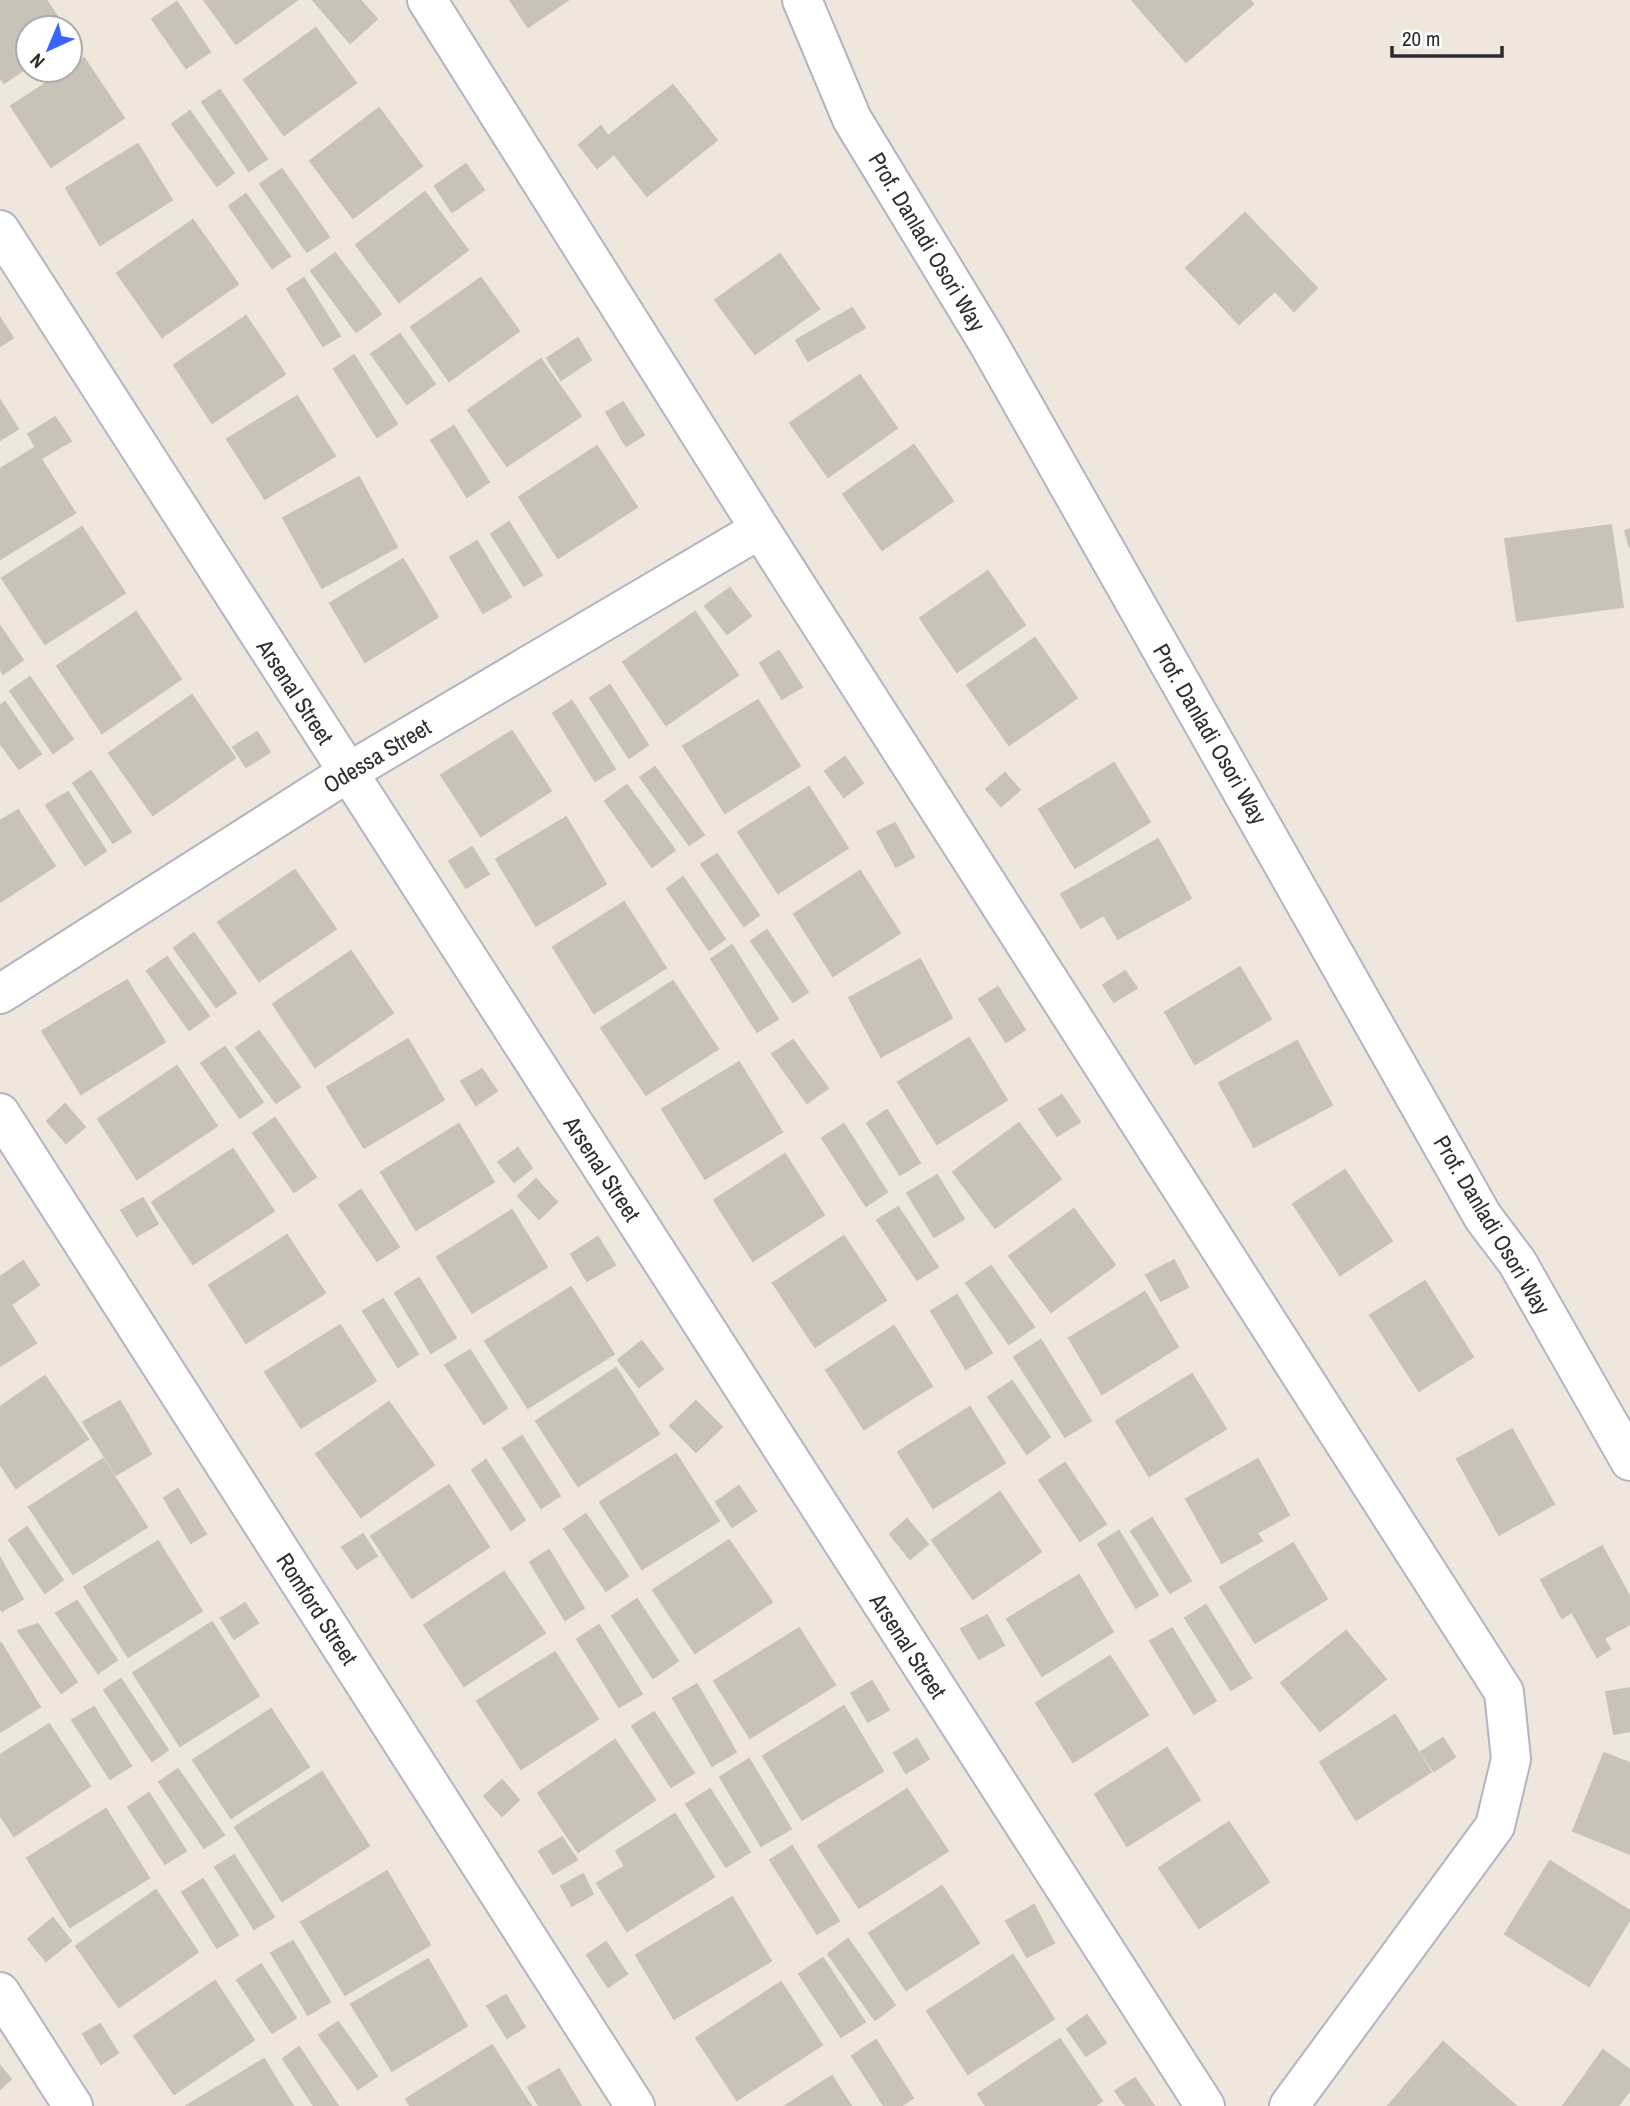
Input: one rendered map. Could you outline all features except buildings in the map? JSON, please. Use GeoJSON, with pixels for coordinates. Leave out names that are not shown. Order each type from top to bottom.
{"type":"FeatureCollection","features":[{"type":"Feature","properties":{"kind":"street"},"geometry":{"type":"LineString","coordinates":[[427,0],[760,528],[1504,1692],[1511,1759],[1495,1825],[1289,2106]]}},
{"type":"Feature","properties":{"kind":"street","name":"Prof. Danladi Osori Way"},"geometry":{"type":"LineString","coordinates":[[802,0],[852,119],[987,341],[1476,1205],[1517,1262],[1630,1461]]}},
{"type":"Feature","properties":{"kind":"street","name":"Arsenal Street"},"geometry":{"type":"LineString","coordinates":[[0,230],[1205,2106]]}},
{"type":"Feature","properties":{"kind":"street","name":"Odessa Street"},"geometry":{"type":"LineString","coordinates":[[0,994],[347,773],[760,528]]}},
{"type":"Feature","properties":{"kind":"street","name":"Romford Street"},"geometry":{"type":"LineString","coordinates":[[0,1113],[635,2106]]}},
{"type":"Feature","properties":{"kind":"street"},"geometry":{"type":"LineString","coordinates":[[0,1992],[73,2106]]}}]}
